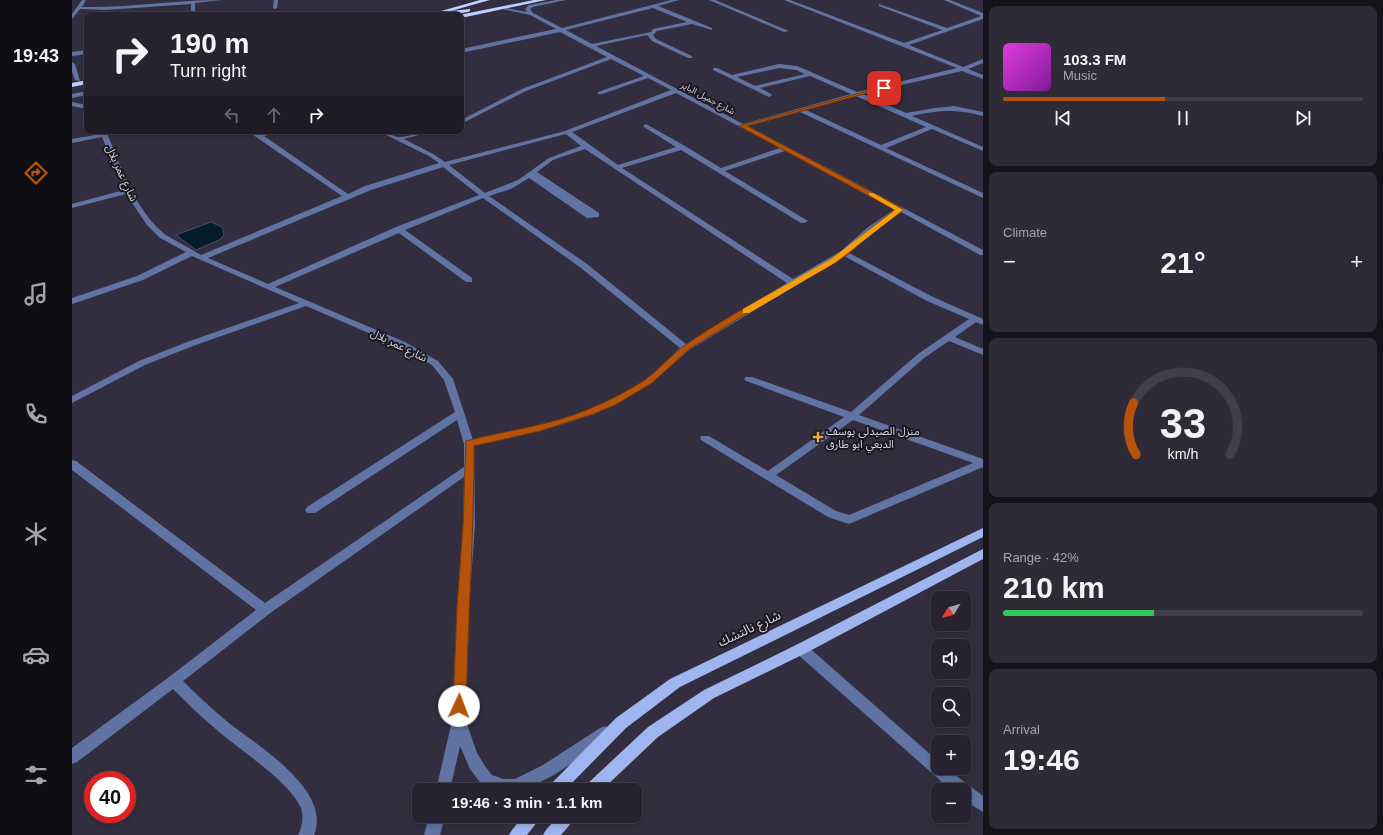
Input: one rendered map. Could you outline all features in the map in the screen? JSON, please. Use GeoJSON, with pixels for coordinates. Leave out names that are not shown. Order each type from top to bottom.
{"type":"FeatureCollection","features":[{"type":"Feature","properties":{"kind":"highway"},"geometry":{"type":"LineString","coordinates":[[441,12],[487,0]]}},
{"type":"Feature","properties":{"kind":"highway"},"geometry":{"type":"LineString","coordinates":[[456,12],[518,0]]}},
{"type":"Feature","properties":{"kind":"highway"},"geometry":{"type":"LineString","coordinates":[[464,15],[543,0]]}},
{"type":"Feature","properties":{"kind":"highway"},"geometry":{"type":"LineString","coordinates":[[72,91],[84,89]]}},
{"type":"Feature","properties":{"kind":"main road","name":"شارع نالتشك"},"geometry":{"type":"LineString","coordinates":[[561,783],[621,723],[648,701],[681,680],[983,532]]}},
{"type":"Feature","properties":{"kind":"main road"},"geometry":{"type":"LineString","coordinates":[[598,783],[653,732],[703,698],[801,649],[983,554]]}},
{"type":"Feature","properties":{"kind":"main road"},"geometry":{"type":"LineString","coordinates":[[517,835],[527,823]]}},
{"type":"Feature","properties":{"kind":"main road"},"geometry":{"type":"LineString","coordinates":[[551,835],[562,823]]}},
{"type":"Feature","properties":{"kind":"street"},"geometry":{"type":"LineString","coordinates":[[72,18],[84,0]]}},
{"type":"Feature","properties":{"kind":"street"},"geometry":{"type":"LineString","coordinates":[[79,8],[90,0]]}},
{"type":"Feature","properties":{"kind":"street"},"geometry":{"type":"LineString","coordinates":[[79,8],[106,9],[220,0]]}},
{"type":"Feature","properties":{"kind":"street"},"geometry":{"type":"LineString","coordinates":[[275,8],[276,0]]}},
{"type":"Feature","properties":{"kind":"street"},"geometry":{"type":"LineString","coordinates":[[531,14],[527,9],[531,6],[564,0]]}},
{"type":"Feature","properties":{"kind":"street"},"geometry":{"type":"LineString","coordinates":[[464,50],[561,30],[677,0]]}},
{"type":"Feature","properties":{"kind":"street"},"geometry":{"type":"LineString","coordinates":[[711,0],[786,32]]}},
{"type":"Feature","properties":{"kind":"street"},"geometry":{"type":"LineString","coordinates":[[786,0],[983,77]]}},
{"type":"Feature","properties":{"kind":"street"},"geometry":{"type":"LineString","coordinates":[[946,0],[983,16]]}},
{"type":"Feature","properties":{"kind":"street"},"geometry":{"type":"LineString","coordinates":[[193,2],[193,12]]}},
{"type":"Feature","properties":{"kind":"street"},"geometry":{"type":"LineString","coordinates":[[653,6],[710,29]]}},
{"type":"Feature","properties":{"kind":"street"},"geometry":{"type":"LineString","coordinates":[[881,6],[947,30]]}},
{"type":"Feature","properties":{"kind":"street","name":"شارع جميل الباير"},"geometry":{"type":"LineString","coordinates":[[500,8],[531,14],[742,126],[787,148],[899,210],[983,253]]}},
{"type":"Feature","properties":{"kind":"street"},"geometry":{"type":"LineString","coordinates":[[904,45],[983,16]]}},
{"type":"Feature","properties":{"kind":"street"},"geometry":{"type":"LineString","coordinates":[[591,46],[692,22]]}},
{"type":"Feature","properties":{"kind":"street"},"geometry":{"type":"LineString","coordinates":[[650,33],[652,38],[690,57]]}},
{"type":"Feature","properties":{"kind":"street"},"geometry":{"type":"LineString","coordinates":[[72,54],[84,52]]}},
{"type":"Feature","properties":{"kind":"street"},"geometry":{"type":"LineString","coordinates":[[464,120],[524,90],[611,57]]}},
{"type":"Feature","properties":{"kind":"street"},"geometry":{"type":"LineString","coordinates":[[742,126],[799,109],[962,69],[983,61]]}},
{"type":"Feature","properties":{"kind":"street"},"geometry":{"type":"LineString","coordinates":[[72,64],[74,82],[84,79]]}},
{"type":"Feature","properties":{"kind":"street"},"geometry":{"type":"LineString","coordinates":[[731,77],[779,66],[792,66],[983,149]]}},
{"type":"Feature","properties":{"kind":"street"},"geometry":{"type":"LineString","coordinates":[[715,69],[769,95]]}},
{"type":"Feature","properties":{"kind":"street"},"geometry":{"type":"LineString","coordinates":[[754,88],[811,74]]}},
{"type":"Feature","properties":{"kind":"street"},"geometry":{"type":"LineString","coordinates":[[600,93],[649,76]]}},
{"type":"Feature","properties":{"kind":"street"},"geometry":{"type":"LineString","coordinates":[[201,258],[347,196],[444,164],[567,132],[676,91]]}},
{"type":"Feature","properties":{"kind":"street"},"geometry":{"type":"LineString","coordinates":[[72,96],[84,94]]}},
{"type":"Feature","properties":{"kind":"street"},"geometry":{"type":"LineString","coordinates":[[72,104],[84,106]]}},
{"type":"Feature","properties":{"kind":"street"},"geometry":{"type":"LineString","coordinates":[[906,115],[957,107],[983,114]]}},
{"type":"Feature","properties":{"kind":"street"},"geometry":{"type":"LineString","coordinates":[[799,109],[983,196]]}},
{"type":"Feature","properties":{"kind":"street"},"geometry":{"type":"LineString","coordinates":[[646,126],[804,220]]}},
{"type":"Feature","properties":{"kind":"street"},"geometry":{"type":"LineString","coordinates":[[882,147],[931,127]]}},
{"type":"Feature","properties":{"kind":"street"},"geometry":{"type":"LineString","coordinates":[[567,132],[588,148],[793,283]]}},
{"type":"Feature","properties":{"kind":"street"},"geometry":{"type":"LineString","coordinates":[[72,141],[100,134]]}},
{"type":"Feature","properties":{"kind":"street","name":"شارع عمر بلال"},"geometry":{"type":"LineString","coordinates":[[104,134],[128,191],[138,207],[157,231],[201,258],[402,344],[435,363],[448,380],[469,444],[469,525],[463,607],[459,721],[445,783]]}},
{"type":"Feature","properties":{"kind":"street"},"geometry":{"type":"LineString","coordinates":[[256,134],[347,196]]}},
{"type":"Feature","properties":{"kind":"street"},"geometry":{"type":"LineString","coordinates":[[258,136],[266,134]]}},
{"type":"Feature","properties":{"kind":"street"},"geometry":{"type":"LineString","coordinates":[[387,134],[430,155],[444,164],[484,196],[584,266],[686,348]]}},
{"type":"Feature","properties":{"kind":"street"},"geometry":{"type":"LineString","coordinates":[[397,139],[418,134]]}},
{"type":"Feature","properties":{"kind":"street"},"geometry":{"type":"LineString","coordinates":[[617,166],[683,147]]}},
{"type":"Feature","properties":{"kind":"street"},"geometry":{"type":"LineString","coordinates":[[267,286],[474,198],[511,189],[554,161],[588,148]]}},
{"type":"Feature","properties":{"kind":"street"},"geometry":{"type":"LineString","coordinates":[[721,170],[787,148]]}},
{"type":"Feature","properties":{"kind":"street"},"geometry":{"type":"LineString","coordinates":[[533,174],[583,208]]}},
{"type":"Feature","properties":{"kind":"street"},"geometry":{"type":"LineString","coordinates":[[72,206],[128,191]]}},
{"type":"Feature","properties":{"kind":"street"},"geometry":{"type":"LineString","coordinates":[[469,444],[537,429],[590,412],[612,402],[649,381],[686,348],[844,253],[870,230],[899,210]]}},
{"type":"Feature","properties":{"kind":"street"},"geometry":{"type":"LineString","coordinates":[[399,229],[469,280]]}},
{"type":"Feature","properties":{"kind":"street"},"geometry":{"type":"LineString","coordinates":[[72,302],[140,278],[191,252]]}},
{"type":"Feature","properties":{"kind":"street"},"geometry":{"type":"LineString","coordinates":[[844,253],[930,299],[979,320]]}},
{"type":"Feature","properties":{"kind":"street"},"geometry":{"type":"LineString","coordinates":[[72,400],[142,363],[190,344],[308,303]]}},
{"type":"Feature","properties":{"kind":"street"},"geometry":{"type":"LineString","coordinates":[[769,475],[851,417],[921,356],[948,337],[979,320]]}},
{"type":"Feature","properties":{"kind":"street"},"geometry":{"type":"LineString","coordinates":[[948,337],[983,352]]}},
{"type":"Feature","properties":{"kind":"street"},"geometry":{"type":"LineString","coordinates":[[749,380],[983,463]]}},
{"type":"Feature","properties":{"kind":"street"},"geometry":{"type":"LineString","coordinates":[[311,510],[460,413]]}},
{"type":"Feature","properties":{"kind":"street"},"geometry":{"type":"LineString","coordinates":[[705,438],[832,514],[849,520],[983,463]]}},
{"type":"Feature","properties":{"kind":"street"},"geometry":{"type":"LineString","coordinates":[[72,464],[265,610]]}},
{"type":"Feature","properties":{"kind":"street"},"geometry":{"type":"LineString","coordinates":[[72,758],[265,610],[468,469]]}},
{"type":"Feature","properties":{"kind":"street"},"geometry":{"type":"LineString","coordinates":[[801,649],[953,783]]}},
{"type":"Feature","properties":{"kind":"street"},"geometry":{"type":"LineString","coordinates":[[174,681],[199,706],[277,772],[297,791],[306,803],[310,816],[309,829],[306,835]]}},
{"type":"Feature","properties":{"kind":"street"},"geometry":{"type":"LineString","coordinates":[[459,721],[472,758],[484,777],[499,786],[514,786],[540,775],[621,723]]}},
{"type":"Feature","properties":{"kind":"street"},"geometry":{"type":"LineString","coordinates":[[971,797],[983,806]]}},
{"type":"Feature","properties":{"kind":"street"},"geometry":{"type":"LineString","coordinates":[[432,835],[435,823]]}},
{"type":"Feature","properties":{"kind":"water"},"geometry":{"type":"Polygon","coordinates":[[[211,222],[222,227],[224,235],[219,240],[196,250],[176,235],[211,222]]]}},
{"type":"Feature","properties":{"kind":"slow traffic"},"geometry":{"type":"LineString","coordinates":[[746,311],[783,288],[823,267],[844,253],[870,230],[899,210],[871,194]]}},
{"type":"Feature","properties":{"kind":"place","name":"منزل الصيدلي يوسف الدبعي ابو طارق"},"geometry":{"type":"Point","coordinates":[818,437]}},
{"type":"Feature","properties":{"kind":"route"},"geometry":{"type":"LineString","coordinates":[[459,706],[460,660],[469,525],[469,444],[537,429],[561,422],[590,412],[635,390],[649,381],[686,348],[783,288],[823,267],[844,253],[870,230],[899,210],[787,148],[742,126],[799,109],[884,88]]}}]}
